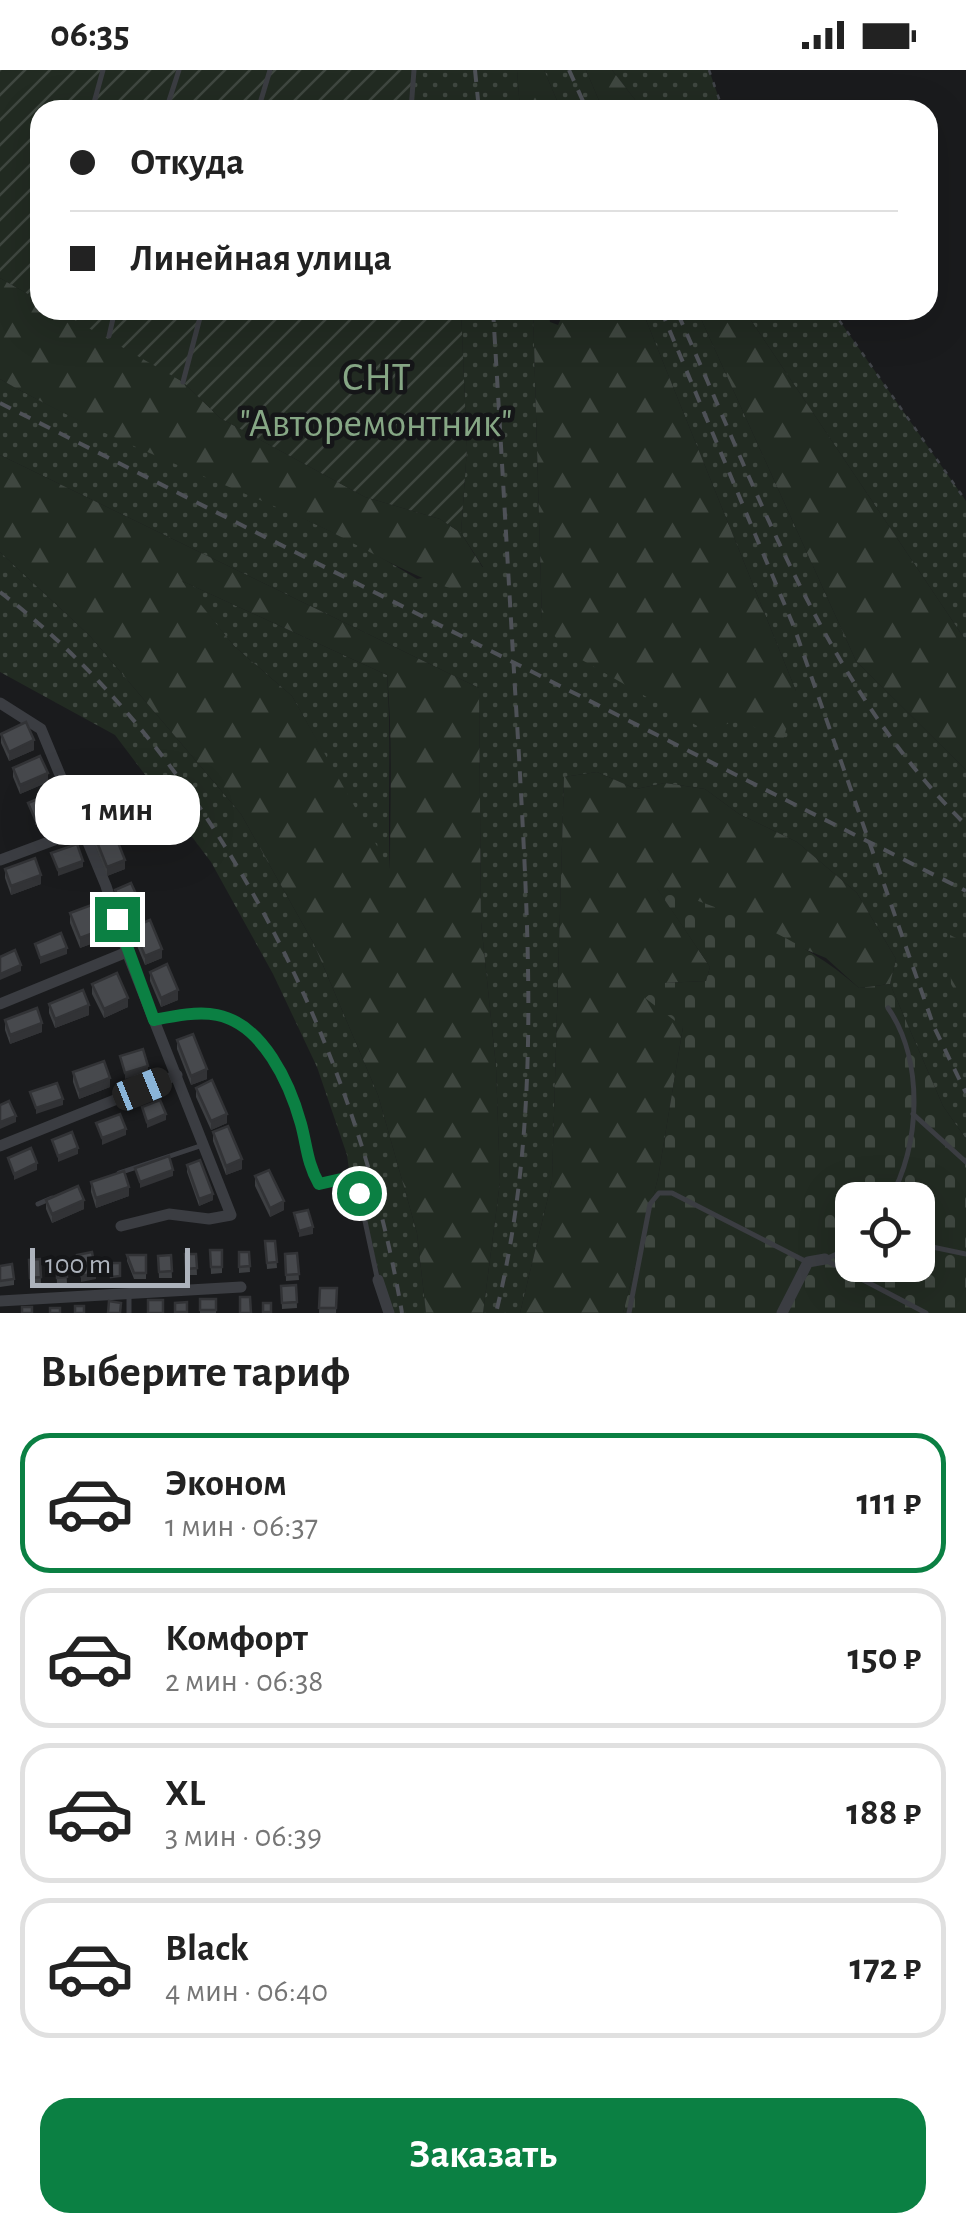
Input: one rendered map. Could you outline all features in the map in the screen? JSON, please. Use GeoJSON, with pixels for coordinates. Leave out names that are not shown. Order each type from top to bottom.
{"type":"FeatureCollection","features":[{"type":"Feature","properties":{"kind":"street"},"geometry":{"type":"LineString","coordinates":[[0,703],[41,729],[106,886],[127,952],[206,1144],[230,1215],[209,1219],[169,1214],[121,1226]]}},
{"type":"Feature","properties":{"kind":"street"},"geometry":{"type":"LineString","coordinates":[[0,860],[81,830]]}},
{"type":"Feature","properties":{"kind":"street"},"geometry":{"type":"LineString","coordinates":[[0,1004],[127,952]]}},
{"type":"Feature","properties":{"kind":"street"},"geometry":{"type":"LineString","coordinates":[[0,1146],[177,1074]]}},
{"type":"Feature","properties":{"kind":"street"},"geometry":{"type":"LineString","coordinates":[[782,1313],[808,1262],[825,1260]]}},
{"type":"Feature","properties":{"kind":"street"},"geometry":{"type":"LineString","coordinates":[[378,1280],[388,1313]]}},
{"type":"Feature","properties":{"kind":"street"},"geometry":{"type":"LineString","coordinates":[[0,1301],[241,1287]]}},
{"type":"Feature","properties":{"kind":"lane"},"geometry":{"type":"LineString","coordinates":[[95,100],[103,70]]}},
{"type":"Feature","properties":{"kind":"lane"},"geometry":{"type":"LineString","coordinates":[[170,100],[180,70]]}},
{"type":"Feature","properties":{"kind":"lane"},"geometry":{"type":"LineString","coordinates":[[261,100],[270,70]]}},
{"type":"Feature","properties":{"kind":"lane"},"geometry":{"type":"LineString","coordinates":[[412,100],[414,70]]}},
{"type":"Feature","properties":{"kind":"lane"},"geometry":{"type":"LineString","coordinates":[[108,336],[112,320]]}},
{"type":"Feature","properties":{"kind":"lane"},"geometry":{"type":"LineString","coordinates":[[183,382],[199,320]]}},
{"type":"Feature","properties":{"kind":"lane"},"geometry":{"type":"LineString","coordinates":[[888,1008],[911,1050],[916,1084],[900,1182]]}},
{"type":"Feature","properties":{"kind":"lane"},"geometry":{"type":"LineString","coordinates":[[154,1020],[216,1015],[231,1020],[262,1046],[284,1078],[301,1124],[308,1165],[319,1184],[350,1177],[359,1193],[378,1280]]}},
{"type":"Feature","properties":{"kind":"lane"},"geometry":{"type":"LineString","coordinates":[[912,1113],[966,1162]]}},
{"type":"Feature","properties":{"kind":"lane"},"geometry":{"type":"LineString","coordinates":[[102,1180],[206,1144]]}},
{"type":"Feature","properties":{"kind":"lane"},"geometry":{"type":"LineString","coordinates":[[629,1313],[650,1204],[659,1193],[672,1193],[808,1262]]}},
{"type":"Feature","properties":{"kind":"lane"},"geometry":{"type":"LineString","coordinates":[[38,1204],[54,1198]]}},
{"type":"Feature","properties":{"kind":"lane"},"geometry":{"type":"LineString","coordinates":[[935,1248],[966,1254]]}},
{"type":"Feature","properties":{"kind":"lane"},"geometry":{"type":"LineString","coordinates":[[825,1260],[835,1255]]}},
{"type":"Feature","properties":{"kind":"lane"},"geometry":{"type":"LineString","coordinates":[[825,1260],[926,1313]]}},
{"type":"Feature","properties":{"kind":"lane"},"geometry":{"type":"LineString","coordinates":[[129,1296],[129,1313]]}},
{"type":"Feature","properties":{"kind":"path"},"geometry":{"type":"LineString","coordinates":[[709,70],[720,100]]}},
{"type":"Feature","properties":{"kind":"path"},"geometry":{"type":"LineString","coordinates":[[839,320],[966,501]]}},
{"type":"Feature","properties":{"kind":"green space"},"geometry":{"type":"Polygon","coordinates":[[[0,70],[414,70],[412,100],[30,100],[30,295],[0,278],[0,70]]]}},
{"type":"Feature","properties":{"kind":"green space"},"geometry":{"type":"Polygon","coordinates":[[[414,70],[517,70],[519,100],[412,100],[414,70]]]}},
{"type":"Feature","properties":{"kind":"green space"},"geometry":{"type":"Polygon","coordinates":[[[517,70],[544,70],[557,100],[519,100],[517,70]]]}},
{"type":"Feature","properties":{"kind":"green space"},"geometry":{"type":"Polygon","coordinates":[[[544,70],[586,70],[599,100],[557,100],[544,70]]]}},
{"type":"Feature","properties":{"kind":"green space"},"geometry":{"type":"Polygon","coordinates":[[[586,70],[612,70],[635,100],[599,100],[586,70]]]}},
{"type":"Feature","properties":{"kind":"green space"},"geometry":{"type":"Polygon","coordinates":[[[612,70],[709,70],[720,100],[635,100],[612,70]]]}},
{"type":"Feature","properties":{"kind":"green space"},"geometry":{"type":"Polygon","coordinates":[[[0,278],[30,295],[30,320],[77,320],[109,336],[183,382],[220,418],[365,497],[440,519],[461,533],[483,568],[459,591],[439,584],[306,520],[113,436],[0,379],[0,278]]]}},
{"type":"Feature","properties":{"kind":"green space","name":"СНТ \"Авторемонтник\""},"geometry":{"type":"Polygon","coordinates":[[[74,320],[461,320],[467,448],[461,533],[440,519],[365,497],[220,418],[183,382],[74,320]]]}},
{"type":"Feature","properties":{"kind":"green space"},"geometry":{"type":"Polygon","coordinates":[[[461,320],[533,320],[542,621],[796,691],[646,320],[702,320],[856,661],[966,770],[966,1139],[943,1106],[890,984],[896,959],[857,893],[797,842],[739,814],[705,789],[665,783],[636,789],[597,772],[564,777],[552,1181],[520,1313],[483,1313],[500,1182],[496,1067],[481,922],[479,688],[0,455],[0,379],[103,431],[315,524],[417,579],[483,567],[461,533],[467,448],[461,320]]]}},
{"type":"Feature","properties":{"kind":"green space"},"geometry":{"type":"Polygon","coordinates":[[[533,320],[550,320],[558,325],[560,320],[646,320],[796,691],[783,741],[739,720],[706,731],[568,652],[542,621],[533,320]]]}},
{"type":"Feature","properties":{"kind":"green space"},"geometry":{"type":"Polygon","coordinates":[[[702,320],[751,320],[966,641],[966,770],[856,661],[702,320]]]}},
{"type":"Feature","properties":{"kind":"green space"},"geometry":{"type":"Polygon","coordinates":[[[751,320],[839,320],[966,501],[966,641],[751,320]]]}},
{"type":"Feature","properties":{"kind":"green space"},"geometry":{"type":"Polygon","coordinates":[[[0,455],[479,688],[481,922],[496,1067],[500,1182],[483,1313],[426,1313],[417,1233],[378,1095],[314,944],[241,814],[90,636],[0,552],[0,455]],[[182,581],[234,646],[292,696],[390,869],[387,675],[182,581]]]}},
{"type":"Feature","properties":{"kind":"green space"},"geometry":{"type":"Polygon","coordinates":[[[0,552],[90,636],[241,814],[314,944],[378,1095],[417,1233],[426,1313],[389,1313],[359,1193],[350,1177],[347,1155],[317,1067],[273,974],[211,862],[115,735],[0,672],[0,552]]]}},
{"type":"Feature","properties":{"kind":"green space"},"geometry":{"type":"Polygon","coordinates":[[[180,580],[387,675],[390,872],[292,696],[234,646],[180,580]]]}},
{"type":"Feature","properties":{"kind":"green space"},"geometry":{"type":"Polygon","coordinates":[[[597,772],[636,789],[665,783],[705,789],[739,814],[797,842],[857,893],[896,959],[890,984],[859,988],[826,958],[657,888],[710,967],[706,981],[663,983],[683,1027],[658,1178],[623,1313],[520,1313],[552,1181],[564,777],[597,772]]]}},
{"type":"Feature","properties":{"kind":"green space"},"geometry":{"type":"Polygon","coordinates":[[[656,887],[710,905],[789,940],[859,988],[890,984],[943,1106],[966,1139],[966,1313],[623,1313],[658,1178],[683,1027],[645,998],[663,983],[706,981],[710,967],[656,887]]]}},
{"type":"Feature","properties":{"kind":"green space"},"geometry":{"type":"Polygon","coordinates":[[[950,935],[966,943],[966,1010],[951,984],[950,935]]]}},
{"type":"Feature","properties":{"kind":"building"},"geometry":{"type":"Polygon","coordinates":[[[26,722],[34,740],[9,752],[1,734],[26,722]]]}},
{"type":"Feature","properties":{"kind":"building"},"geometry":{"type":"Polygon","coordinates":[[[40,756],[48,773],[20,785],[13,768],[40,756]]]}},
{"type":"Feature","properties":{"kind":"building"},"geometry":{"type":"Polygon","coordinates":[[[96,791],[108,817],[91,824],[80,799],[96,791]]]}},
{"type":"Feature","properties":{"kind":"building"},"geometry":{"type":"Polygon","coordinates":[[[54,792],[61,809],[35,819],[28,803],[54,792]]]}},
{"type":"Feature","properties":{"kind":"building"},"geometry":{"type":"Polygon","coordinates":[[[113,830],[125,860],[107,867],[95,837],[113,830]]]}},
{"type":"Feature","properties":{"kind":"building"},"geometry":{"type":"Polygon","coordinates":[[[77,844],[83,861],[58,870],[51,853],[77,844]]]}},
{"type":"Feature","properties":{"kind":"building"},"geometry":{"type":"Polygon","coordinates":[[[35,858],[41,875],[11,886],[5,869],[35,858]]]}},
{"type":"Feature","properties":{"kind":"building"},"geometry":{"type":"Polygon","coordinates":[[[131,883],[143,909],[127,916],[115,890],[131,883]]]}},
{"type":"Feature","properties":{"kind":"building"},"geometry":{"type":"Polygon","coordinates":[[[94,904],[104,929],[80,938],[70,913],[94,904]]]}},
{"type":"Feature","properties":{"kind":"building"},"geometry":{"type":"Polygon","coordinates":[[[150,920],[162,949],[145,956],[133,927],[150,920]]]}},
{"type":"Feature","properties":{"kind":"building"},"geometry":{"type":"Polygon","coordinates":[[[61,933],[67,948],[40,958],[35,944],[61,933]]]}},
{"type":"Feature","properties":{"kind":"building"},"geometry":{"type":"Polygon","coordinates":[[[15,950],[21,965],[0,974],[0,957],[15,950]]]}},
{"type":"Feature","properties":{"kind":"building"},"geometry":{"type":"Polygon","coordinates":[[[167,964],[178,990],[161,998],[150,972],[167,964]]]}},
{"type":"Feature","properties":{"kind":"building"},"geometry":{"type":"Polygon","coordinates":[[[117,973],[128,998],[104,1009],[92,984],[117,973]]]}},
{"type":"Feature","properties":{"kind":"building"},"geometry":{"type":"Polygon","coordinates":[[[83,990],[89,1005],[55,1019],[49,1004],[83,990]]]}},
{"type":"Feature","properties":{"kind":"building"},"geometry":{"type":"Polygon","coordinates":[[[37,1008],[42,1023],[10,1035],[5,1020],[37,1008]]]}},
{"type":"Feature","properties":{"kind":"building"},"geometry":{"type":"Polygon","coordinates":[[[193,1034],[207,1069],[191,1076],[177,1040],[193,1034]]]}},
{"type":"Feature","properties":{"kind":"building"},"geometry":{"type":"Polygon","coordinates":[[[143,1049],[148,1066],[125,1073],[120,1056],[143,1049]]]}},
{"type":"Feature","properties":{"kind":"building"},"geometry":{"type":"Polygon","coordinates":[[[104,1061],[110,1078],[79,1090],[73,1072],[104,1061]]]}},
{"type":"Feature","properties":{"kind":"building"},"geometry":{"type":"Polygon","coordinates":[[[212,1080],[227,1114],[211,1121],[196,1088],[212,1080]]]}},
{"type":"Feature","properties":{"kind":"building"},"geometry":{"type":"Polygon","coordinates":[[[57,1083],[63,1099],[36,1108],[30,1092],[57,1083]]]}},
{"type":"Feature","properties":{"kind":"building"},"geometry":{"type":"Polygon","coordinates":[[[160,1100],[166,1114],[147,1122],[142,1107],[160,1100]]]}},
{"type":"Feature","properties":{"kind":"building"},"geometry":{"type":"Polygon","coordinates":[[[9,1101],[16,1116],[0,1122],[0,1105],[9,1101]]]}},
{"type":"Feature","properties":{"kind":"building"},"geometry":{"type":"Polygon","coordinates":[[[120,1114],[126,1129],[102,1138],[96,1123],[120,1114]]]}},
{"type":"Feature","properties":{"kind":"building"},"geometry":{"type":"Polygon","coordinates":[[[228,1126],[242,1159],[226,1166],[213,1132],[228,1126]]]}},
{"type":"Feature","properties":{"kind":"building"},"geometry":{"type":"Polygon","coordinates":[[[72,1132],[78,1148],[58,1156],[52,1140],[72,1132]]]}},
{"type":"Feature","properties":{"kind":"building"},"geometry":{"type":"Polygon","coordinates":[[[31,1148],[37,1163],[14,1174],[8,1158],[31,1148]]]}},
{"type":"Feature","properties":{"kind":"building"},"geometry":{"type":"Polygon","coordinates":[[[169,1156],[173,1170],[140,1182],[135,1168],[169,1156]]]}},
{"type":"Feature","properties":{"kind":"building"},"geometry":{"type":"Polygon","coordinates":[[[200,1160],[213,1194],[199,1199],[187,1165],[200,1160]]]}},
{"type":"Feature","properties":{"kind":"building"},"geometry":{"type":"Polygon","coordinates":[[[269,1170],[284,1201],[270,1208],[255,1176],[269,1170]]]}},
{"type":"Feature","properties":{"kind":"building"},"geometry":{"type":"Polygon","coordinates":[[[124,1171],[129,1187],[96,1198],[91,1182],[124,1171]]]}},
{"type":"Feature","properties":{"kind":"building"},"geometry":{"type":"Polygon","coordinates":[[[78,1186],[84,1200],[52,1214],[46,1200],[78,1186]]]}},
{"type":"Feature","properties":{"kind":"building"},"geometry":{"type":"Polygon","coordinates":[[[308,1210],[313,1227],[299,1231],[294,1213],[308,1210]]]}},
{"type":"Feature","properties":{"kind":"building"},"geometry":{"type":"Polygon","coordinates":[[[265,1241],[275,1241],[277,1262],[267,1263],[265,1241]]]}},
{"type":"Feature","properties":{"kind":"building"},"geometry":{"type":"Polygon","coordinates":[[[210,1250],[222,1250],[222,1267],[211,1267],[210,1250]]]}},
{"type":"Feature","properties":{"kind":"building"},"geometry":{"type":"Polygon","coordinates":[[[92,1252],[96,1273],[81,1276],[77,1255],[92,1252]]]}},
{"type":"Feature","properties":{"kind":"building"},"geometry":{"type":"Polygon","coordinates":[[[239,1252],[249,1252],[250,1266],[239,1267],[239,1252]]]}},
{"type":"Feature","properties":{"kind":"building"},"geometry":{"type":"Polygon","coordinates":[[[297,1253],[299,1274],[286,1275],[285,1254],[297,1253]]]}},
{"type":"Feature","properties":{"kind":"building"},"geometry":{"type":"Polygon","coordinates":[[[185,1254],[196,1254],[197,1268],[186,1269],[185,1254]]]}},
{"type":"Feature","properties":{"kind":"building"},"geometry":{"type":"Polygon","coordinates":[[[127,1255],[146,1255],[146,1273],[134,1273],[127,1255]]]}},
{"type":"Feature","properties":{"kind":"building"},"geometry":{"type":"Polygon","coordinates":[[[171,1255],[172,1271],[159,1272],[158,1256],[171,1255]]]}},
{"type":"Feature","properties":{"kind":"building"},"geometry":{"type":"Polygon","coordinates":[[[40,1259],[41,1277],[30,1278],[29,1260],[40,1259]]]}},
{"type":"Feature","properties":{"kind":"building"},"geometry":{"type":"Polygon","coordinates":[[[56,1263],[66,1263],[67,1277],[57,1278],[56,1263]]]}},
{"type":"Feature","properties":{"kind":"building"},"geometry":{"type":"Polygon","coordinates":[[[111,1263],[120,1263],[120,1276],[111,1277],[111,1263]]]}},
{"type":"Feature","properties":{"kind":"building"},"geometry":{"type":"Polygon","coordinates":[[[12,1264],[14,1279],[0,1281],[0,1266],[12,1264]]]}},
{"type":"Feature","properties":{"kind":"building"},"geometry":{"type":"Polygon","coordinates":[[[296,1285],[297,1302],[282,1303],[281,1286],[296,1285]]]}},
{"type":"Feature","properties":{"kind":"building"},"geometry":{"type":"Polygon","coordinates":[[[320,1288],[337,1288],[336,1308],[319,1308],[320,1288]]]}},
{"type":"Feature","properties":{"kind":"building"},"geometry":{"type":"Polygon","coordinates":[[[240,1297],[250,1297],[251,1313],[240,1313],[240,1297]]]}},
{"type":"Feature","properties":{"kind":"building"},"geometry":{"type":"Polygon","coordinates":[[[200,1299],[216,1299],[216,1310],[200,1310],[200,1299]]]}},
{"type":"Feature","properties":{"kind":"building"},"geometry":{"type":"Polygon","coordinates":[[[148,1300],[163,1300],[163,1313],[148,1313],[148,1300]]]}},
{"type":"Feature","properties":{"kind":"building"},"geometry":{"type":"Polygon","coordinates":[[[109,1301],[121,1303],[120,1313],[108,1313],[109,1301]]]}},
{"type":"Feature","properties":{"kind":"building"},"geometry":{"type":"Polygon","coordinates":[[[187,1302],[187,1312],[175,1312],[175,1303],[187,1302]]]}},
{"type":"Feature","properties":{"kind":"building"},"geometry":{"type":"Polygon","coordinates":[[[263,1303],[271,1303],[271,1312],[263,1312],[263,1303]]]}},
{"type":"Feature","properties":{"kind":"building"},"geometry":{"type":"Polygon","coordinates":[[[75,1306],[84,1306],[84,1313],[75,1313],[75,1306]]]}},
{"type":"Feature","properties":{"kind":"railway"},"geometry":{"type":"LineString","coordinates":[[475,70],[478,100]]}},
{"type":"Feature","properties":{"kind":"railway"},"geometry":{"type":"LineString","coordinates":[[569,70],[582,100]]}},
{"type":"Feature","properties":{"kind":"railway"},"geometry":{"type":"LineString","coordinates":[[494,320],[528,966],[526,1105],[520,1175],[496,1313]]}},
{"type":"Feature","properties":{"kind":"railway"},"geometry":{"type":"LineString","coordinates":[[665,320],[794,627],[934,1027],[966,1093]]}},
{"type":"Feature","properties":{"kind":"railway"},"geometry":{"type":"LineString","coordinates":[[681,320],[767,517],[834,650],[917,771],[966,825]]}},
{"type":"Feature","properties":{"kind":"railway"},"geometry":{"type":"LineString","coordinates":[[0,403],[966,891]]}},
{"type":"Feature","properties":{"kind":"railway"},"geometry":{"type":"LineString","coordinates":[[0,592],[77,659],[147,737],[210,823],[265,916],[312,1013],[351,1113],[381,1214],[402,1313]]}},
{"type":"Feature","properties":{"kind":"route"},"geometry":{"type":"LineString","coordinates":[[117,919],[154,1020],[216,1015],[231,1020],[262,1046],[284,1078],[301,1124],[308,1165],[319,1184],[350,1177],[359,1193]]}}]}
